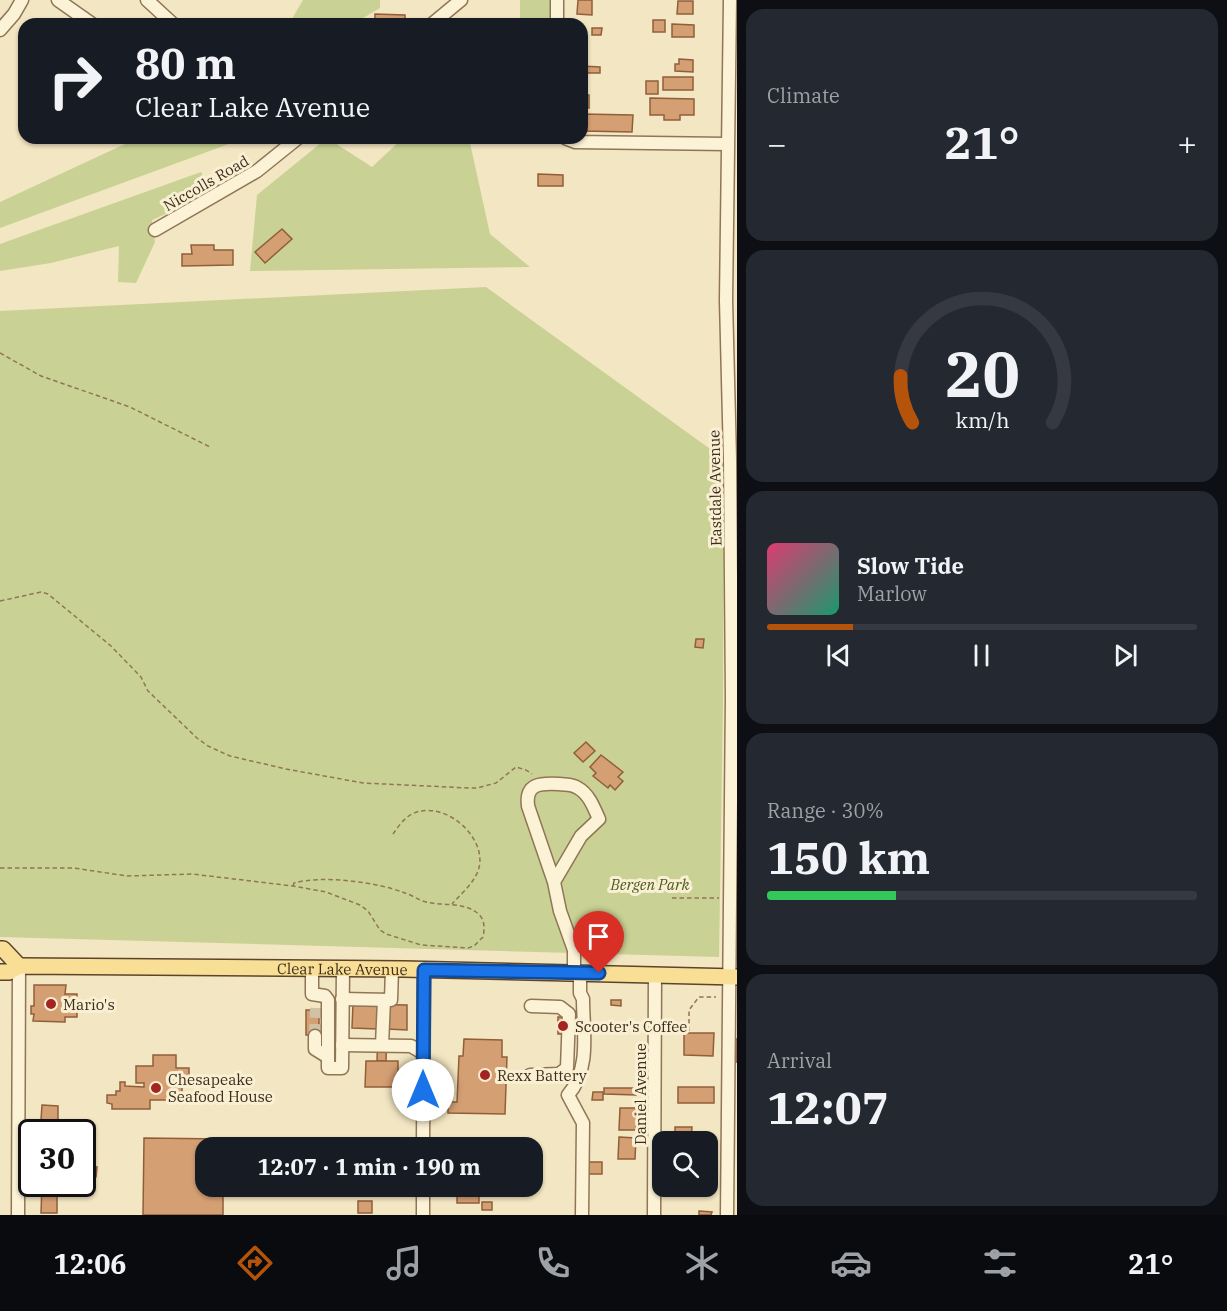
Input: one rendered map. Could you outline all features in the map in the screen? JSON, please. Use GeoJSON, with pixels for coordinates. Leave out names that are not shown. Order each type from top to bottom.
{"type":"FeatureCollection","features":[{"type":"Feature","properties":{"kind":"main road"},"geometry":{"type":"LineString","coordinates":[[0,949],[3,949],[19,966]]}},
{"type":"Feature","properties":{"kind":"main road","name":"Clear Lake Avenue"},"geometry":{"type":"LineString","coordinates":[[0,972],[9,972],[19,966],[392,969],[732,976]]}},
{"type":"Feature","properties":{"kind":"street"},"geometry":{"type":"LineString","coordinates":[[0,30],[14,15],[22,0]]}},
{"type":"Feature","properties":{"kind":"street"},"geometry":{"type":"LineString","coordinates":[[58,0],[84,18]]}},
{"type":"Feature","properties":{"kind":"street"},"geometry":{"type":"LineString","coordinates":[[147,0],[166,18]]}},
{"type":"Feature","properties":{"kind":"street"},"geometry":{"type":"LineString","coordinates":[[439,18],[461,0]]}},
{"type":"Feature","properties":{"kind":"street"},"geometry":{"type":"LineString","coordinates":[[557,0],[557,18]]}},
{"type":"Feature","properties":{"kind":"street","name":"Eastdale Avenue"},"geometry":{"type":"LineString","coordinates":[[727,1215],[733,911],[729,898],[732,597],[726,300],[727,144],[732,115],[730,0]]}},
{"type":"Feature","properties":{"kind":"street"},"geometry":{"type":"LineString","coordinates":[[588,142],[727,144]]}},
{"type":"Feature","properties":{"kind":"street","name":"Niccolls Road"},"geometry":{"type":"LineString","coordinates":[[155,230],[257,171],[291,144]]}},
{"type":"Feature","properties":{"kind":"street"},"geometry":{"type":"LineString","coordinates":[[554,882],[581,836],[599,819],[586,794],[580,788],[572,785],[544,783],[529,792],[528,806],[574,950],[580,993],[583,999],[584,1066],[577,1085],[568,1095],[583,1122],[582,1215]]}},
{"type":"Feature","properties":{"kind":"street"},"geometry":{"type":"LineString","coordinates":[[18,1215],[19,966]]}},
{"type":"Feature","properties":{"kind":"street"},"geometry":{"type":"LineString","coordinates":[[312,968],[312,994],[325,996],[328,1000],[328,1068],[342,1068],[343,969]]}},
{"type":"Feature","properties":{"kind":"street"},"geometry":{"type":"LineString","coordinates":[[342,999],[391,1000],[392,969]]}},
{"type":"Feature","properties":{"kind":"street"},"geometry":{"type":"LineString","coordinates":[[423,1137],[424,970]]}},
{"type":"Feature","properties":{"kind":"street","name":"Daniel Avenue"},"geometry":{"type":"LineString","coordinates":[[654,1215],[655,974]]}},
{"type":"Feature","properties":{"kind":"street"},"geometry":{"type":"LineString","coordinates":[[316,994],[316,1008]]}},
{"type":"Feature","properties":{"kind":"street"},"geometry":{"type":"LineString","coordinates":[[382,1045],[384,1000]]}},
{"type":"Feature","properties":{"kind":"street"},"geometry":{"type":"LineString","coordinates":[[530,1075],[560,1074],[567,1068],[569,1014],[560,1007],[531,1006]]}},
{"type":"Feature","properties":{"kind":"street"},"geometry":{"type":"LineString","coordinates":[[315,1036],[315,1049],[328,1057]]}},
{"type":"Feature","properties":{"kind":"street"},"geometry":{"type":"LineString","coordinates":[[342,1045],[411,1046],[423,1053]]}},
{"type":"Feature","properties":{"kind":"street"},"geometry":{"type":"LineString","coordinates":[[423,1197],[423,1215]]}},
{"type":"Feature","properties":{"kind":"path"},"geometry":{"type":"LineString","coordinates":[[0,353],[41,376],[130,407],[210,447]]}},
{"type":"Feature","properties":{"kind":"path"},"geometry":{"type":"LineString","coordinates":[[0,601],[40,592],[48,594],[111,646],[141,677],[148,691],[197,738],[230,756],[363,783],[469,788],[496,783],[516,767],[532,774],[538,785]]}},
{"type":"Feature","properties":{"kind":"path"},"geometry":{"type":"LineString","coordinates":[[393,834],[411,815],[427,810],[446,814],[464,827],[477,847],[478,871],[469,886],[452,904]]}},
{"type":"Feature","properties":{"kind":"path"},"geometry":{"type":"LineString","coordinates":[[0,868],[74,868],[127,876],[192,874],[293,886],[326,892],[360,905],[368,911],[380,930],[395,938],[421,945],[468,948],[474,946],[483,937],[484,922],[481,916],[471,909],[452,904],[424,902],[392,889],[336,880],[306,880],[294,883],[293,886]]}},
{"type":"Feature","properties":{"kind":"path"},"geometry":{"type":"LineString","coordinates":[[672,898],[729,898]]}},
{"type":"Feature","properties":{"kind":"path"},"geometry":{"type":"LineString","coordinates":[[689,1031],[688,1010],[699,997],[720,998],[720,996]]}},
{"type":"Feature","properties":{"kind":"green space"},"geometry":{"type":"Polygon","coordinates":[[[303,0],[380,0],[380,8],[363,18],[292,18],[303,0]]]}},
{"type":"Feature","properties":{"kind":"green space"},"geometry":{"type":"Polygon","coordinates":[[[520,0],[553,0],[552,18],[520,18],[520,0]]]}},
{"type":"Feature","properties":{"kind":"green space"},"geometry":{"type":"Polygon","coordinates":[[[125,144],[229,144],[0,228],[0,202],[125,144]]]}},
{"type":"Feature","properties":{"kind":"green space"},"geometry":{"type":"Polygon","coordinates":[[[320,144],[336,144],[372,167],[397,144],[470,144],[490,234],[530,267],[250,271],[257,195],[320,144]]]}},
{"type":"Feature","properties":{"kind":"green space"},"geometry":{"type":"Polygon","coordinates":[[[201,172],[206,181],[195,195],[176,209],[152,220],[155,242],[136,283],[118,282],[119,246],[51,263],[0,271],[0,244],[201,172]]]}},
{"type":"Feature","properties":{"kind":"green space","name":"Bergen Park"},"geometry":{"type":"Polygon","coordinates":[[[486,287],[724,459],[719,957],[0,937],[0,311],[486,287]]]}},
{"type":"Feature","properties":{"kind":"building"},"geometry":{"type":"Polygon","coordinates":[[[578,0],[592,0],[592,15],[577,14],[578,0]]]}},
{"type":"Feature","properties":{"kind":"building"},"geometry":{"type":"Polygon","coordinates":[[[678,1],[693,1],[693,14],[677,14],[678,1]]]}},
{"type":"Feature","properties":{"kind":"building"},"geometry":{"type":"Polygon","coordinates":[[[375,14],[405,15],[405,18],[375,18],[375,14]]]}},
{"type":"Feature","properties":{"kind":"building"},"geometry":{"type":"Polygon","coordinates":[[[653,20],[665,20],[665,32],[653,32],[653,20]]]}},
{"type":"Feature","properties":{"kind":"building"},"geometry":{"type":"Polygon","coordinates":[[[672,24],[694,25],[694,37],[672,37],[672,24]]]}},
{"type":"Feature","properties":{"kind":"building"},"geometry":{"type":"Polygon","coordinates":[[[592,28],[602,28],[601,35],[592,35],[592,28]]]}},
{"type":"Feature","properties":{"kind":"building"},"geometry":{"type":"Polygon","coordinates":[[[679,59],[693,60],[693,72],[675,71],[675,64],[679,64],[679,59]]]}},
{"type":"Feature","properties":{"kind":"building"},"geometry":{"type":"Polygon","coordinates":[[[588,66],[600,67],[600,73],[588,73],[588,66]]]}},
{"type":"Feature","properties":{"kind":"building"},"geometry":{"type":"Polygon","coordinates":[[[663,77],[693,77],[693,90],[663,90],[663,77]]]}},
{"type":"Feature","properties":{"kind":"building"},"geometry":{"type":"Polygon","coordinates":[[[646,81],[658,81],[658,94],[646,94],[646,81]]]}},
{"type":"Feature","properties":{"kind":"building"},"geometry":{"type":"Polygon","coordinates":[[[650,98],[694,99],[694,115],[680,115],[680,120],[664,120],[664,115],[650,115],[650,98]]]}},
{"type":"Feature","properties":{"kind":"building"},"geometry":{"type":"Polygon","coordinates":[[[588,114],[633,115],[632,132],[588,131],[588,114]]]}},
{"type":"Feature","properties":{"kind":"building"},"geometry":{"type":"Polygon","coordinates":[[[538,174],[563,175],[563,186],[538,186],[538,174]]]}},
{"type":"Feature","properties":{"kind":"building"},"geometry":{"type":"Polygon","coordinates":[[[282,229],[292,239],[265,263],[255,252],[282,229]]]}},
{"type":"Feature","properties":{"kind":"building"},"geometry":{"type":"Polygon","coordinates":[[[191,245],[214,245],[214,250],[233,250],[233,265],[182,266],[182,254],[192,254],[191,245]]]}},
{"type":"Feature","properties":{"kind":"building"},"geometry":{"type":"Polygon","coordinates":[[[696,639],[704,639],[703,648],[695,647],[696,639]]]}},
{"type":"Feature","properties":{"kind":"building"},"geometry":{"type":"Polygon","coordinates":[[[586,742],[595,751],[583,762],[574,753],[586,742]]]}},
{"type":"Feature","properties":{"kind":"building"},"geometry":{"type":"Polygon","coordinates":[[[601,755],[623,772],[618,777],[623,781],[615,790],[610,785],[608,788],[593,776],[596,773],[590,767],[601,755]]]}},
{"type":"Feature","properties":{"kind":"building"},"geometry":{"type":"Polygon","coordinates":[[[34,985],[66,985],[65,994],[77,994],[77,1017],[65,1017],[65,1022],[33,1021],[34,1014],[31,1014],[31,1006],[34,1006],[34,985]]]}},
{"type":"Feature","properties":{"kind":"building"},"geometry":{"type":"Polygon","coordinates":[[[611,1000],[621,1000],[621,1006],[611,1005],[611,1000]]]}},
{"type":"Feature","properties":{"kind":"building"},"geometry":{"type":"Polygon","coordinates":[[[353,1004],[407,1005],[407,1030],[387,1029],[386,1061],[377,1061],[378,1029],[352,1028],[353,1004]]]}},
{"type":"Feature","properties":{"kind":"building"},"geometry":{"type":"Polygon","coordinates":[[[306,1010],[319,1010],[319,1035],[306,1035],[306,1010]]]}},
{"type":"Feature","properties":{"kind":"building"},"geometry":{"type":"Polygon","coordinates":[[[558,1017],[568,1017],[568,1034],[558,1034],[558,1017]]]}},
{"type":"Feature","properties":{"kind":"building"},"geometry":{"type":"Polygon","coordinates":[[[684,1033],[714,1033],[713,1056],[684,1055],[684,1033]]]}},
{"type":"Feature","properties":{"kind":"building"},"geometry":{"type":"Polygon","coordinates":[[[464,1039],[502,1040],[502,1057],[507,1057],[505,1114],[448,1113],[448,1102],[457,1102],[459,1056],[463,1056],[464,1039]]]}},
{"type":"Feature","properties":{"kind":"building"},"geometry":{"type":"Polygon","coordinates":[[[731,1039],[737,1039],[737,1062],[730,1062],[731,1039]]]}},
{"type":"Feature","properties":{"kind":"building"},"geometry":{"type":"Polygon","coordinates":[[[153,1055],[176,1055],[176,1068],[189,1068],[189,1080],[182,1080],[182,1100],[150,1100],[150,1109],[112,1109],[112,1104],[107,1103],[107,1095],[116,1095],[116,1091],[120,1091],[120,1082],[125,1082],[125,1086],[144,1087],[144,1083],[136,1083],[136,1066],[153,1066],[153,1055]]]}},
{"type":"Feature","properties":{"kind":"building"},"geometry":{"type":"Polygon","coordinates":[[[366,1061],[398,1061],[398,1087],[365,1087],[366,1061]]]}},
{"type":"Feature","properties":{"kind":"building"},"geometry":{"type":"Polygon","coordinates":[[[678,1087],[714,1087],[714,1103],[678,1103],[678,1087]]]}},
{"type":"Feature","properties":{"kind":"building"},"geometry":{"type":"Polygon","coordinates":[[[604,1088],[636,1088],[636,1095],[604,1094],[604,1088]]]}},
{"type":"Feature","properties":{"kind":"building"},"geometry":{"type":"Polygon","coordinates":[[[593,1092],[603,1092],[603,1100],[592,1100],[593,1092]]]}},
{"type":"Feature","properties":{"kind":"building"},"geometry":{"type":"Polygon","coordinates":[[[42,1105],[58,1106],[58,1119],[41,1119],[42,1105]]]}},
{"type":"Feature","properties":{"kind":"building"},"geometry":{"type":"Polygon","coordinates":[[[620,1108],[636,1108],[636,1130],[619,1130],[620,1108]]]}},
{"type":"Feature","properties":{"kind":"building"},"geometry":{"type":"Polygon","coordinates":[[[675,1127],[692,1127],[692,1131],[675,1131],[675,1127]]]}},
{"type":"Feature","properties":{"kind":"building"},"geometry":{"type":"Polygon","coordinates":[[[619,1137],[636,1138],[635,1159],[618,1159],[619,1137]]]}},
{"type":"Feature","properties":{"kind":"building"},"geometry":{"type":"Polygon","coordinates":[[[144,1138],[195,1139],[195,1197],[223,1197],[223,1215],[143,1215],[144,1138]]]}},
{"type":"Feature","properties":{"kind":"building"},"geometry":{"type":"Polygon","coordinates":[[[589,1162],[602,1162],[602,1174],[589,1174],[589,1162]]]}},
{"type":"Feature","properties":{"kind":"building"},"geometry":{"type":"Polygon","coordinates":[[[42,1197],[57,1197],[57,1213],[41,1213],[42,1197]]]}},
{"type":"Feature","properties":{"kind":"building"},"geometry":{"type":"Polygon","coordinates":[[[457,1197],[479,1197],[479,1203],[457,1203],[457,1197]]]}},
{"type":"Feature","properties":{"kind":"building"},"geometry":{"type":"Polygon","coordinates":[[[358,1201],[372,1201],[372,1213],[358,1213],[358,1201]]]}},
{"type":"Feature","properties":{"kind":"building"},"geometry":{"type":"Polygon","coordinates":[[[482,1202],[492,1202],[492,1210],[482,1210],[482,1202]]]}},
{"type":"Feature","properties":{"kind":"building"},"geometry":{"type":"Polygon","coordinates":[[[699,1211],[712,1212],[711,1215],[699,1215],[699,1211]]]}},
{"type":"Feature","properties":{"kind":"tunnel"},"geometry":{"type":"LineString","coordinates":[[315,1036],[316,1008]]}},
{"type":"Feature","properties":{"kind":"place","name":"Mario's"},"geometry":{"type":"Point","coordinates":[51,1004]}},
{"type":"Feature","properties":{"kind":"place","name":"Scooter's Coffee"},"geometry":{"type":"Point","coordinates":[563,1026]}},
{"type":"Feature","properties":{"kind":"place","name":"Rexx Battery"},"geometry":{"type":"Point","coordinates":[485,1075]}},
{"type":"Feature","properties":{"kind":"place","name":"Chesapeake Seafood House"},"geometry":{"type":"Point","coordinates":[156,1088]}},
{"type":"Feature","properties":{"kind":"route"},"geometry":{"type":"LineString","coordinates":[[423,1090],[424,970],[599,973]]}}]}
